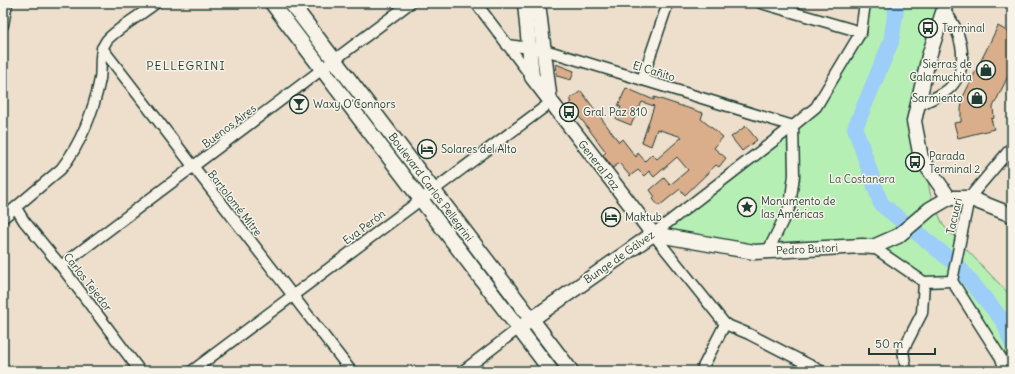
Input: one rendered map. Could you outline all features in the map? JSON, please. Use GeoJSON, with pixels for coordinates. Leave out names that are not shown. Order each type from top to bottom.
{"type":"FeatureCollection","features":[{"type":"Feature","properties":{"kind":"street"},"geometry":{"type":"LineString","coordinates":[[3,25],[7,3]]}},
{"type":"Feature","properties":{"kind":"street"},"geometry":{"type":"LineString","coordinates":[[3,218],[61,169],[69,159],[90,117],[100,78],[102,48],[108,39],[156,3]]}},
{"type":"Feature","properties":{"kind":"street","name":"Boulevard Carlos Pellegrini"},"geometry":{"type":"LineString","coordinates":[[272,3],[551,371]]}},
{"type":"Feature","properties":{"kind":"street","name":"Boulevard Carlos Pellegrini"},"geometry":{"type":"LineString","coordinates":[[291,3],[571,371]]}},
{"type":"Feature","properties":{"kind":"street","name":"Buenos Aires"},"geometry":{"type":"LineString","coordinates":[[61,266],[410,3]]}},
{"type":"Feature","properties":{"kind":"street","name":"General Paz"},"geometry":{"type":"LineString","coordinates":[[476,3],[550,103],[652,234],[725,324]]}},
{"type":"Feature","properties":{"kind":"street"},"geometry":{"type":"LineString","coordinates":[[525,3],[532,77]]}},
{"type":"Feature","properties":{"kind":"street"},"geometry":{"type":"LineString","coordinates":[[538,3],[545,50],[550,103]]}},
{"type":"Feature","properties":{"kind":"street"},"geometry":{"type":"LineString","coordinates":[[642,80],[668,3]]}},
{"type":"Feature","properties":{"kind":"street"},"geometry":{"type":"LineString","coordinates":[[761,3],[861,32],[865,3]]}},
{"type":"Feature","properties":{"kind":"street"},"geometry":{"type":"LineString","coordinates":[[918,106],[946,91],[954,83],[960,71],[962,58],[959,36],[945,6]]}},
{"type":"Feature","properties":{"kind":"street"},"geometry":{"type":"LineString","coordinates":[[945,6],[929,56],[914,121],[921,158],[949,198]]}},
{"type":"Feature","properties":{"kind":"street","name":"Bunge de Gálvez"},"geometry":{"type":"LineString","coordinates":[[463,371],[519,328],[652,234],[816,107],[861,32]]}},
{"type":"Feature","properties":{"kind":"street","name":"El Cañito"},"geometry":{"type":"LineString","coordinates":[[507,45],[545,50],[793,126]]}},
{"type":"Feature","properties":{"kind":"street","name":"Bartolomé Mitre"},"geometry":{"type":"LineString","coordinates":[[102,48],[351,371]]}},
{"type":"Feature","properties":{"kind":"street","name":"Eva Perón"},"geometry":{"type":"LineString","coordinates":[[192,371],[550,103]]}},
{"type":"Feature","properties":{"kind":"street"},"geometry":{"type":"LineString","coordinates":[[768,251],[790,206],[794,175],[793,126]]}},
{"type":"Feature","properties":{"kind":"street","name":"Tacuarí"},"geometry":{"type":"LineString","coordinates":[[952,281],[969,198],[1012,147]]}},
{"type":"Feature","properties":{"kind":"street"},"geometry":{"type":"LineString","coordinates":[[873,248],[898,236],[930,209],[949,198],[969,198],[1012,215]]}},
{"type":"Feature","properties":{"kind":"street","name":"Carlos Tejedor"},"geometry":{"type":"LineString","coordinates":[[16,208],[24,221],[61,266],[140,371]]}},
{"type":"Feature","properties":{"kind":"street","name":"Pedro Butori"},"geometry":{"type":"LineString","coordinates":[[652,234],[754,252],[862,246],[873,248],[924,282]]}},
{"type":"Feature","properties":{"kind":"street"},"geometry":{"type":"LineString","coordinates":[[906,371],[904,350],[922,313],[924,282],[952,281],[1001,358],[1005,371]]}},
{"type":"Feature","properties":{"kind":"street"},"geometry":{"type":"LineString","coordinates":[[701,371],[725,324],[768,343],[821,371]]}},
{"type":"Feature","properties":{"kind":"green space","name":"La Costanera"},"geometry":{"type":"Polygon","coordinates":[[[869,3],[944,3],[912,126],[928,180],[930,193],[943,225],[1012,297],[1012,371],[1008,371],[951,281],[925,281],[870,242],[768,251],[653,234],[793,126],[790,206],[800,180],[796,128],[867,35],[869,3]]]}},
{"type":"Feature","properties":{"kind":"building"},"geometry":{"type":"Polygon","coordinates":[[[998,26],[1012,34],[1012,68],[993,107],[994,118],[991,119],[994,129],[958,138],[954,123],[961,122],[963,97],[998,26]]]}},
{"type":"Feature","properties":{"kind":"building"},"geometry":{"type":"Polygon","coordinates":[[[556,64],[574,71],[571,80],[557,76],[556,64]]]}},
{"type":"Feature","properties":{"kind":"building"},"geometry":{"type":"Polygon","coordinates":[[[626,88],[654,100],[654,97],[703,113],[701,119],[723,137],[714,148],[726,158],[719,167],[716,165],[685,195],[680,189],[659,206],[653,199],[655,197],[650,190],[664,178],[670,185],[688,170],[677,157],[654,177],[649,171],[644,176],[638,170],[630,176],[619,163],[613,168],[603,155],[606,152],[569,103],[572,102],[570,99],[581,91],[619,142],[622,139],[636,157],[638,153],[645,161],[652,154],[657,159],[682,137],[657,129],[651,146],[642,142],[654,106],[642,102],[631,125],[616,119],[621,107],[618,106],[626,88]]]}},
{"type":"Feature","properties":{"kind":"building"},"geometry":{"type":"Polygon","coordinates":[[[746,126],[757,140],[742,151],[731,137],[746,126]]]}},
{"type":"Feature","properties":{"kind":"waterway"},"geometry":{"type":"LineString","coordinates":[[897,3],[891,42],[855,128],[881,204],[957,265],[1004,322],[1012,344]]}},
{"type":"Feature","properties":{"kind":"place","name":"Terminal"},"geometry":{"type":"Point","coordinates":[928,28]}},
{"type":"Feature","properties":{"kind":"place","name":"Sierras de Calamuchita"},"geometry":{"type":"Point","coordinates":[986,70]}},
{"type":"Feature","properties":{"kind":"place","name":"Sarmiento"},"geometry":{"type":"Point","coordinates":[977,98]}},
{"type":"Feature","properties":{"kind":"place","name":"Waxy O'Connors"},"geometry":{"type":"Point","coordinates":[299,104]}},
{"type":"Feature","properties":{"kind":"place","name":"Gral. Paz 810"},"geometry":{"type":"Point","coordinates":[569,112]}},
{"type":"Feature","properties":{"kind":"place","name":"Solares del Alto"},"geometry":{"type":"Point","coordinates":[427,149]}},
{"type":"Feature","properties":{"kind":"place","name":"Parada Terminal 2"},"geometry":{"type":"Point","coordinates":[915,162]}},
{"type":"Feature","properties":{"kind":"place","name":"Monumento de las Américas"},"geometry":{"type":"Point","coordinates":[747,207]}},
{"type":"Feature","properties":{"kind":"place","name":"Maktub"},"geometry":{"type":"Point","coordinates":[611,217]}},
{"type":"Feature","properties":{"kind":"district","name":"PELLEGRINI"},"geometry":{"type":"Point","coordinates":[186,65]}}]}
